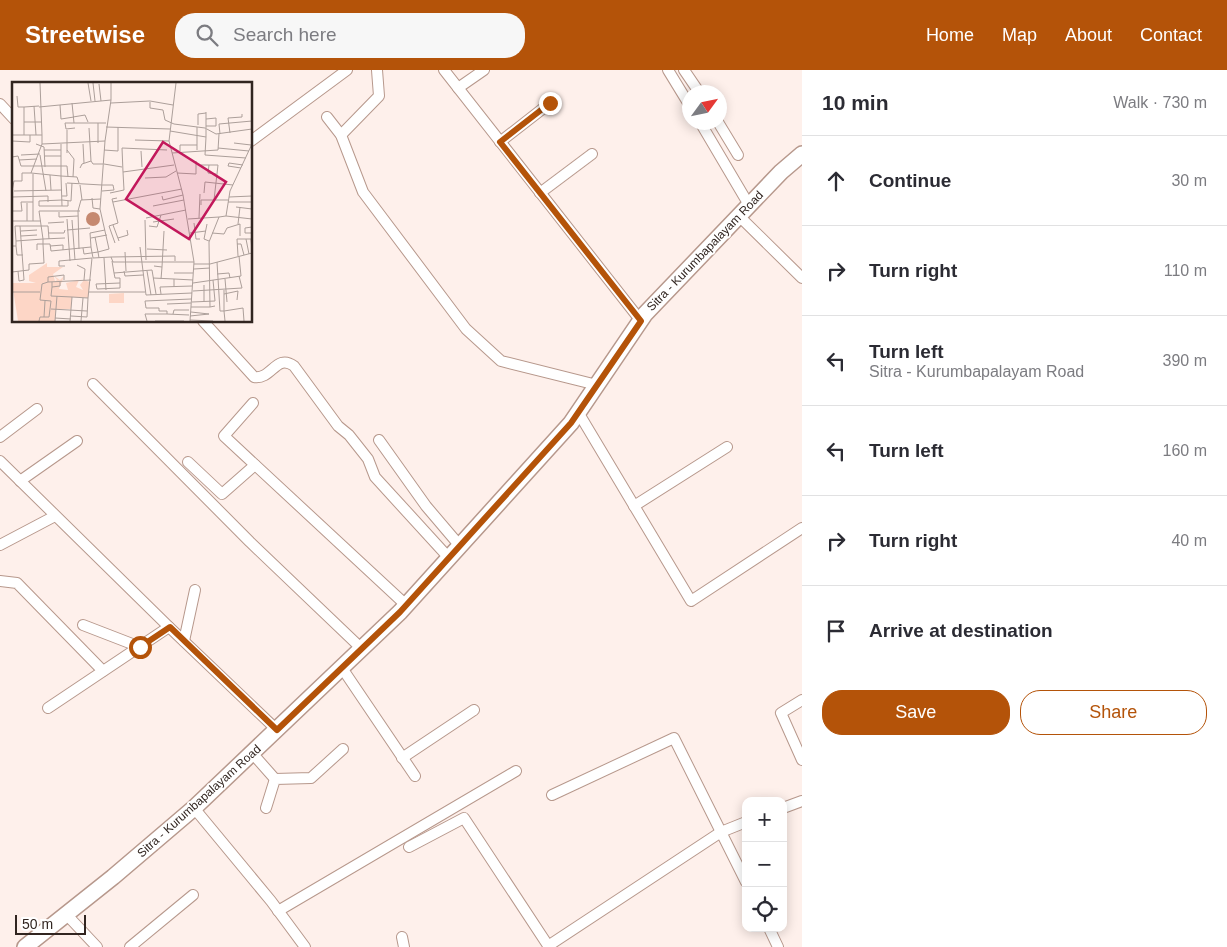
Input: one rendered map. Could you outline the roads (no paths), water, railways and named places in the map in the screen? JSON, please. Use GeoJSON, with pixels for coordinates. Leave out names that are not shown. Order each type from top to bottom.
{"type":"FeatureCollection","features":[{"type":"Feature","properties":{"kind":"main road","name":"Sitra - Kurumbapalayam Road"},"geometry":{"type":"LineString","coordinates":[[25,947],[113,877],[194,808],[406,605],[571,423],[641,321],[738,216],[781,172],[802,154]]}},
{"type":"Feature","properties":{"kind":"street"},"geometry":{"type":"LineString","coordinates":[[252,140],[347,70]]}},
{"type":"Feature","properties":{"kind":"street"},"geometry":{"type":"LineString","coordinates":[[342,135],[379,96],[377,70]]}},
{"type":"Feature","properties":{"kind":"street"},"geometry":{"type":"LineString","coordinates":[[444,70],[641,321]]}},
{"type":"Feature","properties":{"kind":"street"},"geometry":{"type":"LineString","coordinates":[[458,88],[484,70]]}},
{"type":"Feature","properties":{"kind":"street"},"geometry":{"type":"LineString","coordinates":[[668,70],[682,93]]}},
{"type":"Feature","properties":{"kind":"street"},"geometry":{"type":"LineString","coordinates":[[684,70],[694,85]]}},
{"type":"Feature","properties":{"kind":"street"},"geometry":{"type":"LineString","coordinates":[[500,142],[550,103]]}},
{"type":"Feature","properties":{"kind":"street"},"geometry":{"type":"LineString","coordinates":[[0,104],[12,117]]}},
{"type":"Feature","properties":{"kind":"street"},"geometry":{"type":"LineString","coordinates":[[327,117],[342,135],[364,192],[466,329],[501,361],[597,385]]}},
{"type":"Feature","properties":{"kind":"street"},"geometry":{"type":"LineString","coordinates":[[705,130],[749,205]]}},
{"type":"Feature","properties":{"kind":"street"},"geometry":{"type":"LineString","coordinates":[[723,130],[738,154]]}},
{"type":"Feature","properties":{"kind":"street"},"geometry":{"type":"LineString","coordinates":[[540,193],[592,154]]}},
{"type":"Feature","properties":{"kind":"street"},"geometry":{"type":"LineString","coordinates":[[738,216],[802,278]]}},
{"type":"Feature","properties":{"kind":"street"},"geometry":{"type":"LineString","coordinates":[[204,322],[254,377],[265,376],[282,362],[288,362],[294,366],[338,426],[349,436],[368,460],[375,477],[449,558]]}},
{"type":"Feature","properties":{"kind":"street"},"geometry":{"type":"LineString","coordinates":[[94,384],[250,542],[362,649]]}},
{"type":"Feature","properties":{"kind":"street"},"geometry":{"type":"LineString","coordinates":[[253,403],[224,436],[406,605]]}},
{"type":"Feature","properties":{"kind":"street"},"geometry":{"type":"LineString","coordinates":[[0,437],[37,409]]}},
{"type":"Feature","properties":{"kind":"street"},"geometry":{"type":"LineString","coordinates":[[578,412],[691,601],[802,528]]}},
{"type":"Feature","properties":{"kind":"street"},"geometry":{"type":"LineString","coordinates":[[20,481],[77,440]]}},
{"type":"Feature","properties":{"kind":"street"},"geometry":{"type":"LineString","coordinates":[[379,440],[426,506],[460,546]]}},
{"type":"Feature","properties":{"kind":"street"},"geometry":{"type":"LineString","coordinates":[[634,506],[727,447]]}},
{"type":"Feature","properties":{"kind":"street"},"geometry":{"type":"LineString","coordinates":[[0,461],[277,730]]}},
{"type":"Feature","properties":{"kind":"street"},"geometry":{"type":"LineString","coordinates":[[188,462],[222,494],[255,465]]}},
{"type":"Feature","properties":{"kind":"street"},"geometry":{"type":"LineString","coordinates":[[0,545],[56,516]]}},
{"type":"Feature","properties":{"kind":"street"},"geometry":{"type":"LineString","coordinates":[[0,581],[17,583],[103,671]]}},
{"type":"Feature","properties":{"kind":"street"},"geometry":{"type":"LineString","coordinates":[[184,640],[195,590]]}},
{"type":"Feature","properties":{"kind":"street"},"geometry":{"type":"LineString","coordinates":[[83,625],[140,647]]}},
{"type":"Feature","properties":{"kind":"street"},"geometry":{"type":"LineString","coordinates":[[48,708],[170,627]]}},
{"type":"Feature","properties":{"kind":"street"},"geometry":{"type":"LineString","coordinates":[[342,668],[414,776]]}},
{"type":"Feature","properties":{"kind":"street"},"geometry":{"type":"LineString","coordinates":[[802,700],[781,713],[802,760]]}},
{"type":"Feature","properties":{"kind":"street"},"geometry":{"type":"LineString","coordinates":[[402,758],[474,710]]}},
{"type":"Feature","properties":{"kind":"street"},"geometry":{"type":"LineString","coordinates":[[552,795],[674,738],[742,874]]}},
{"type":"Feature","properties":{"kind":"street"},"geometry":{"type":"LineString","coordinates":[[275,779],[312,778],[343,749]]}},
{"type":"Feature","properties":{"kind":"street"},"geometry":{"type":"LineString","coordinates":[[252,753],[275,779]]}},
{"type":"Feature","properties":{"kind":"street"},"geometry":{"type":"LineString","coordinates":[[278,911],[516,771]]}},
{"type":"Feature","properties":{"kind":"street"},"geometry":{"type":"LineString","coordinates":[[266,808],[275,779]]}},
{"type":"Feature","properties":{"kind":"street"},"geometry":{"type":"LineString","coordinates":[[787,807],[802,801]]}},
{"type":"Feature","properties":{"kind":"street"},"geometry":{"type":"LineString","coordinates":[[194,808],[305,947]]}},
{"type":"Feature","properties":{"kind":"street"},"geometry":{"type":"LineString","coordinates":[[409,847],[464,818],[548,947],[721,832],[742,824]]}},
{"type":"Feature","properties":{"kind":"street"},"geometry":{"type":"LineString","coordinates":[[130,947],[193,895]]}},
{"type":"Feature","properties":{"kind":"street"},"geometry":{"type":"LineString","coordinates":[[66,914],[97,947]]}},
{"type":"Feature","properties":{"kind":"street"},"geometry":{"type":"LineString","coordinates":[[771,932],[778,947]]}}]}
